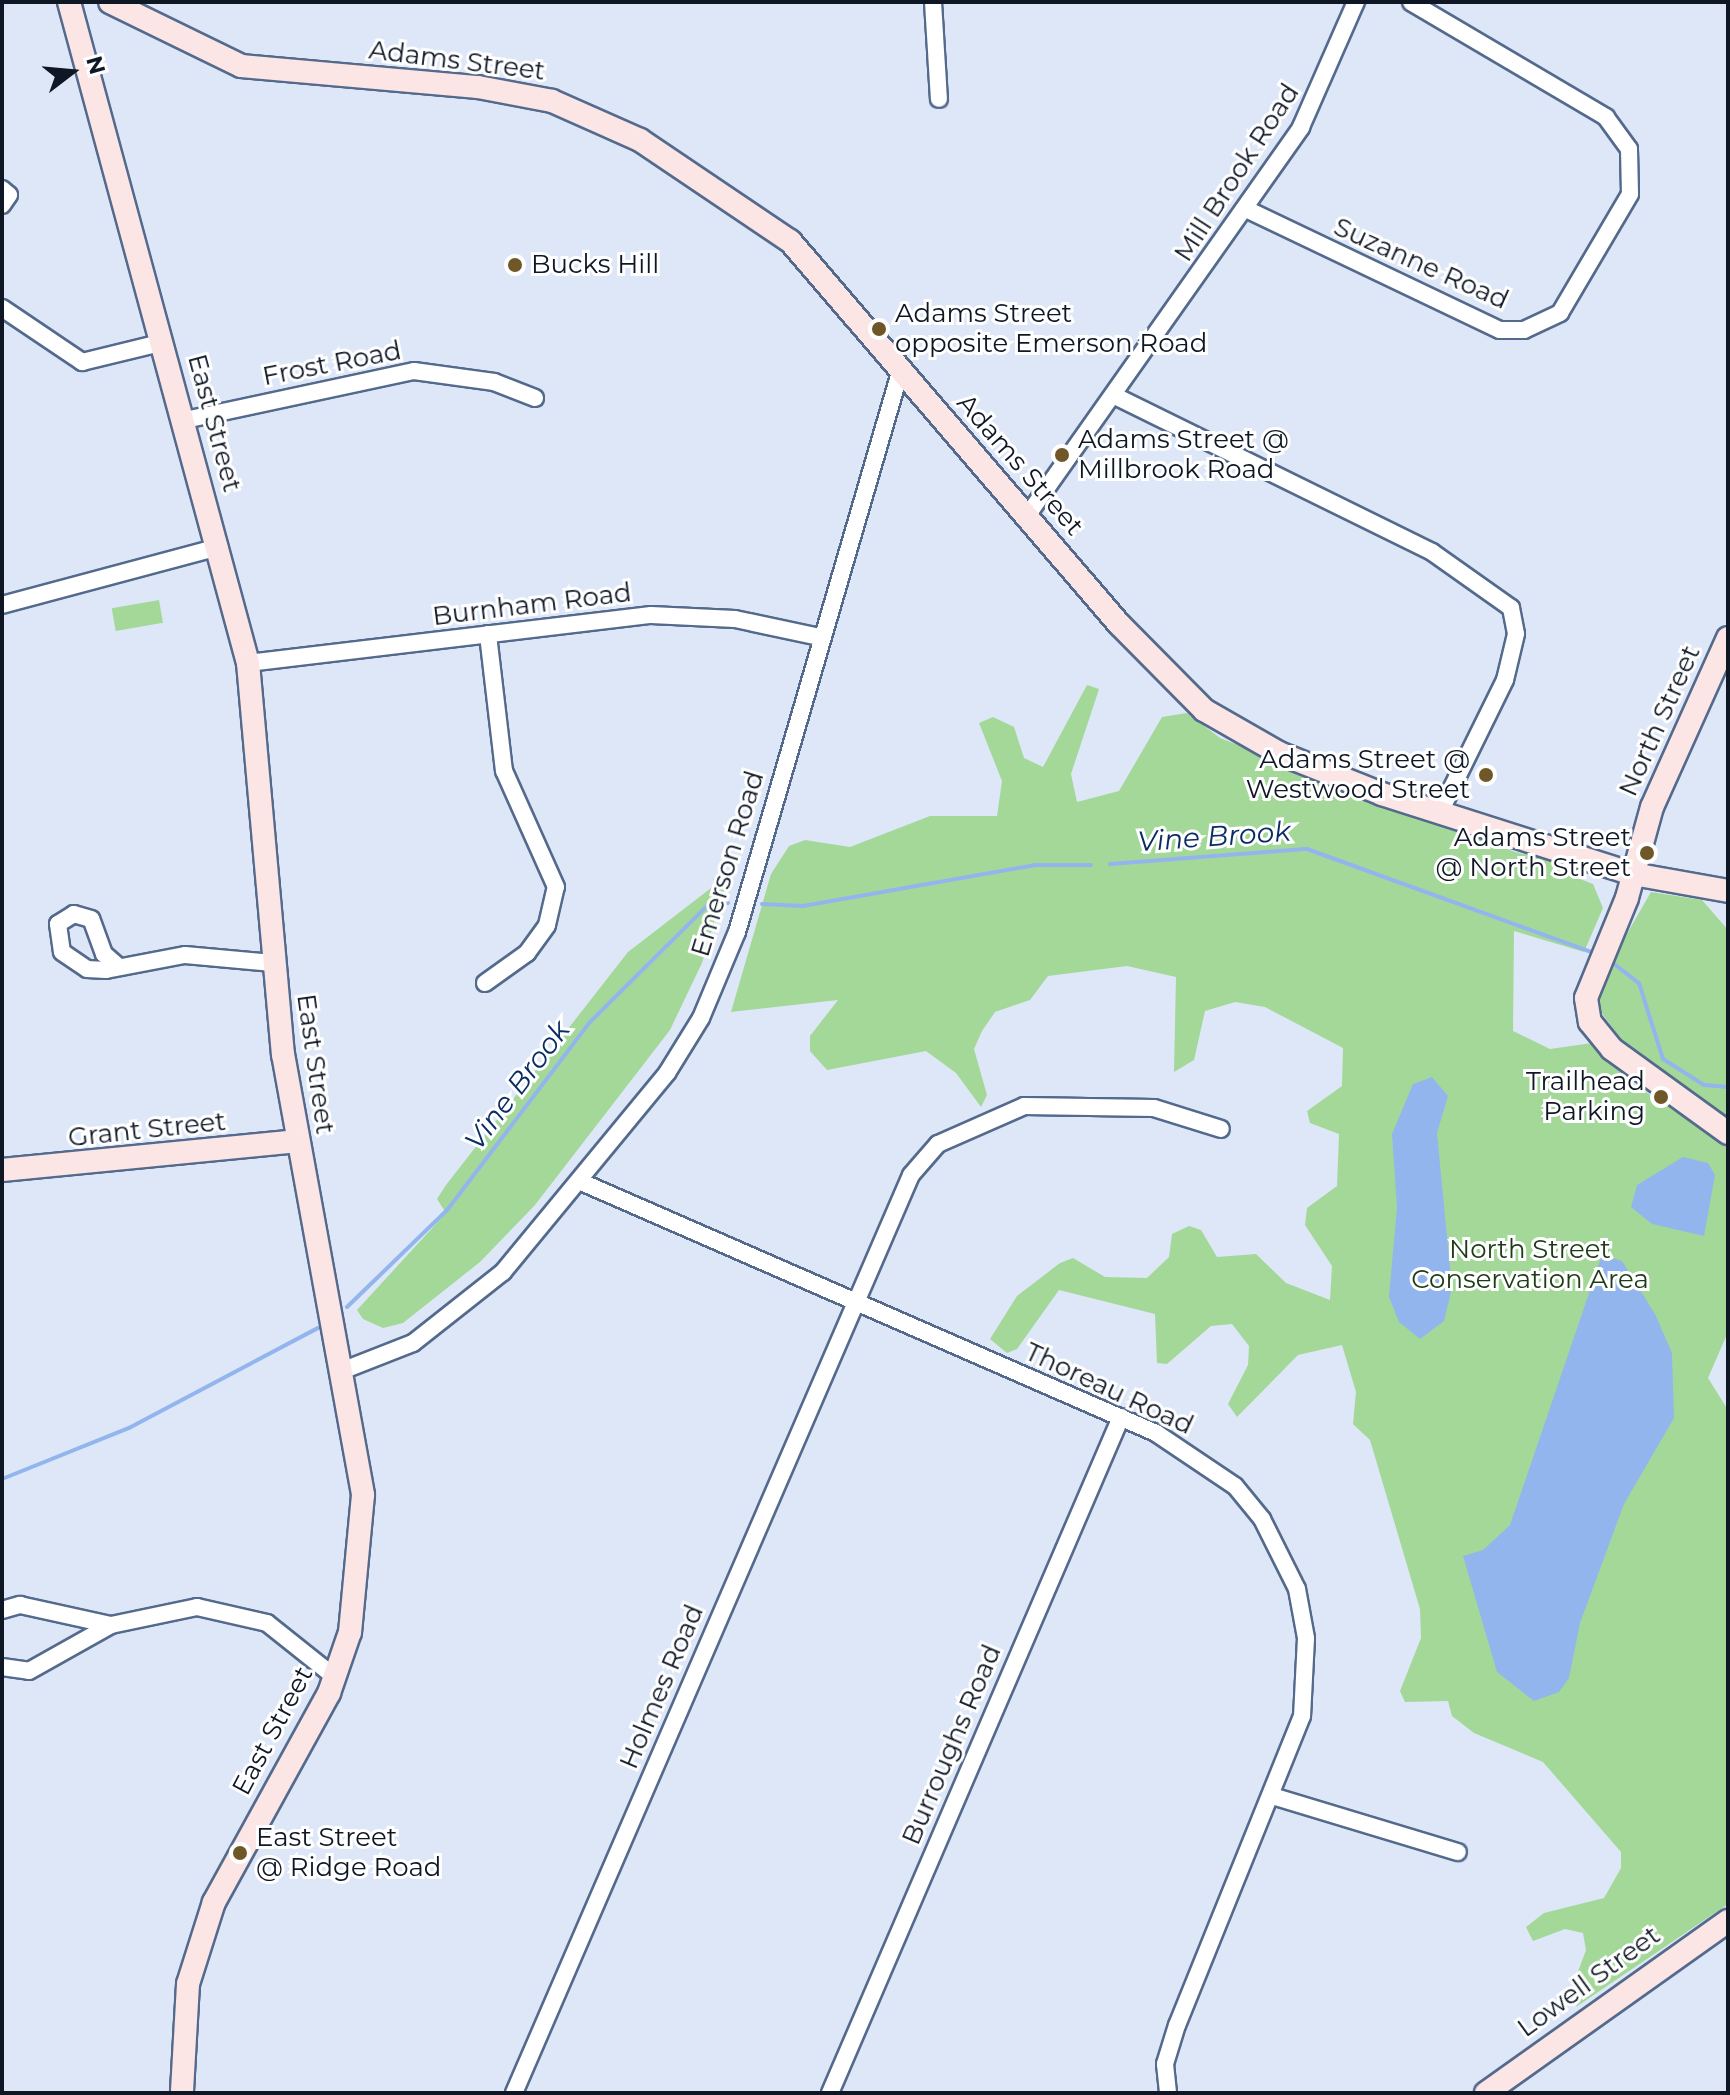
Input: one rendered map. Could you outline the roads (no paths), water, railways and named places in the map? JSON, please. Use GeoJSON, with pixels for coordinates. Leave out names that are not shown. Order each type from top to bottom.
{"type":"FeatureCollection","features":[{"type":"Feature","properties":{"kind":"street","name":"East Street"},"geometry":{"type":"LineString","coordinates":[[111,2],[74,12],[248,663],[273,963],[298,1141],[344,1370],[364,1542],[335,1677],[214,1902],[188,1984],[182,2093]]}},
{"type":"Feature","properties":{"kind":"street","name":"Adams Street"},"geometry":{"type":"LineString","coordinates":[[111,2],[241,66],[478,87],[590,115],[790,241],[1027,516],[1204,710],[1279,753],[1440,812],[1633,874],[1728,891]]}},
{"type":"Feature","properties":{"kind":"street"},"geometry":{"type":"LineString","coordinates":[[933,2],[939,99]]}},
{"type":"Feature","properties":{"kind":"street","name":"Mill Brook Road"},"geometry":{"type":"LineString","coordinates":[[1027,516],[1301,127],[1356,2]]}},
{"type":"Feature","properties":{"kind":"street","name":"Suzanne Road"},"geometry":{"type":"LineString","coordinates":[[1246,209],[1500,330],[1540,326],[1574,295],[1630,194],[1629,149],[1606,117],[1411,2]]}},
{"type":"Feature","properties":{"kind":"street"},"geometry":{"type":"LineString","coordinates":[[2,189],[9,195],[2,205]]}},
{"type":"Feature","properties":{"kind":"street"},"geometry":{"type":"LineString","coordinates":[[2,308],[82,362],[164,342]]}},
{"type":"Feature","properties":{"kind":"street","name":"Emerson Road"},"geometry":{"type":"LineString","coordinates":[[344,1370],[381,1360],[462,1309],[503,1272],[667,1073],[730,955],[820,637],[901,369]]}},
{"type":"Feature","properties":{"kind":"street","name":"Frost Road"},"geometry":{"type":"LineString","coordinates":[[185,420],[414,371],[494,382],[535,398]]}},
{"type":"Feature","properties":{"kind":"street"},"geometry":{"type":"LineString","coordinates":[[1113,395],[1432,552],[1511,608],[1516,634],[1505,680],[1440,812]]}},
{"type":"Feature","properties":{"kind":"street"},"geometry":{"type":"LineString","coordinates":[[2,605],[219,547]]}},
{"type":"Feature","properties":{"kind":"street","name":"Burnham Road"},"geometry":{"type":"LineString","coordinates":[[248,663],[651,615],[735,619],[820,637]]}},
{"type":"Feature","properties":{"kind":"street"},"geometry":{"type":"LineString","coordinates":[[485,983],[527,953],[547,925],[556,887],[504,771],[488,634]]}},
{"type":"Feature","properties":{"kind":"street","name":"North Street"},"geometry":{"type":"LineString","coordinates":[[1728,638],[1652,807],[1633,874],[1588,986],[1588,1016],[1619,1054],[1728,1133]]}},
{"type":"Feature","properties":{"kind":"street"},"geometry":{"type":"LineString","coordinates":[[119,967],[185,955],[273,963]]}},
{"type":"Feature","properties":{"kind":"street","name":"Holmes Road"},"geometry":{"type":"LineString","coordinates":[[514,2093],[911,1175],[938,1144],[977,1123],[1024,1106],[1068,1101],[1154,1108],[1221,1129]]}},
{"type":"Feature","properties":{"kind":"street","name":"Grant Street"},"geometry":{"type":"LineString","coordinates":[[2,1170],[298,1141]]}},
{"type":"Feature","properties":{"kind":"street","name":"Thoreau Road"},"geometry":{"type":"LineString","coordinates":[[579,1181],[1121,1417],[1235,1486],[1262,1519],[1297,1589],[1307,1678],[1302,1716],[1177,2025],[1165,2064],[1168,2093]]}},
{"type":"Feature","properties":{"kind":"street","name":"Burroughs Road"},"geometry":{"type":"LineString","coordinates":[[830,2093],[1121,1417]]}},
{"type":"Feature","properties":{"kind":"street"},"geometry":{"type":"LineString","coordinates":[[2,1610],[20,1605],[111,1625]]}},
{"type":"Feature","properties":{"kind":"street"},"geometry":{"type":"LineString","coordinates":[[2,1667],[29,1671],[111,1625],[176,1608],[221,1609],[267,1623],[335,1677]]}},
{"type":"Feature","properties":{"kind":"street"},"geometry":{"type":"LineString","coordinates":[[1272,1796],[1458,1852]]}},
{"type":"Feature","properties":{"kind":"street","name":"Lowell Street"},"geometry":{"type":"LineString","coordinates":[[1486,2093],[1728,1921]]}},
{"type":"Feature","properties":{"kind":"water"},"geometry":{"type":"Polygon","coordinates":[[[1432,1077],[1448,1096],[1437,1133],[1452,1288],[1444,1321],[1420,1339],[1399,1322],[1389,1297],[1397,1207],[1392,1134],[1413,1084],[1432,1077]]]}},
{"type":"Feature","properties":{"kind":"water"},"geometry":{"type":"Polygon","coordinates":[[[1683,1157],[1708,1163],[1715,1175],[1704,1236],[1652,1224],[1631,1207],[1637,1185],[1683,1157]]]}},
{"type":"Feature","properties":{"kind":"water"},"geometry":{"type":"Polygon","coordinates":[[[1602,1255],[1622,1261],[1655,1314],[1672,1353],[1674,1418],[1624,1504],[1580,1623],[1569,1678],[1559,1692],[1534,1701],[1497,1672],[1463,1556],[1483,1550],[1510,1525],[1602,1255]]]}},
{"type":"Feature","properties":{"kind":"waterway","name":"Vine Brook"},"geometry":{"type":"LineString","coordinates":[[1110,864],[1307,849],[1591,952]]}},
{"type":"Feature","properties":{"kind":"waterway","name":"Vine Brook"},"geometry":{"type":"LineString","coordinates":[[762,904],[803,906],[1035,865],[1091,865]]}},
{"type":"Feature","properties":{"kind":"waterway","name":"Vine Brook"},"geometry":{"type":"LineString","coordinates":[[347,1307],[448,1209],[589,1023],[711,902],[728,903]]}},
{"type":"Feature","properties":{"kind":"waterway","name":"Vine Brook"},"geometry":{"type":"LineString","coordinates":[[1613,963],[1639,983],[1663,1059],[1704,1085],[1728,1087]]}},
{"type":"Feature","properties":{"kind":"waterway","name":"Vine Brook"},"geometry":{"type":"LineString","coordinates":[[2,1479],[129,1428],[318,1328]]}},
{"type":"Feature","properties":{"kind":"place","name":"Bucks Hill"},"geometry":{"type":"Point","coordinates":[515,265]}},
{"type":"Feature","properties":{"kind":"place","name":"Adams Street opposite Emerson Road"},"geometry":{"type":"Point","coordinates":[879,329]}},
{"type":"Feature","properties":{"kind":"place","name":"Adams Street @ Millbrook Road"},"geometry":{"type":"Point","coordinates":[1062,455]}},
{"type":"Feature","properties":{"kind":"place","name":"Adams Street @ Westwood Street"},"geometry":{"type":"Point","coordinates":[1486,775]}},
{"type":"Feature","properties":{"kind":"place","name":"Adams Street @ North Street"},"geometry":{"type":"Point","coordinates":[1647,853]}},
{"type":"Feature","properties":{"kind":"place","name":"Trailhead Parking"},"geometry":{"type":"Point","coordinates":[1661,1097]}},
{"type":"Feature","properties":{"kind":"place","name":"East Street @ Ridge Road"},"geometry":{"type":"Point","coordinates":[240,1853]}},
{"type":"Feature","properties":{"kind":"park label","name":"North Street Conservation Area"},"geometry":{"type":"Point","coordinates":[1530,1265]}}]}
